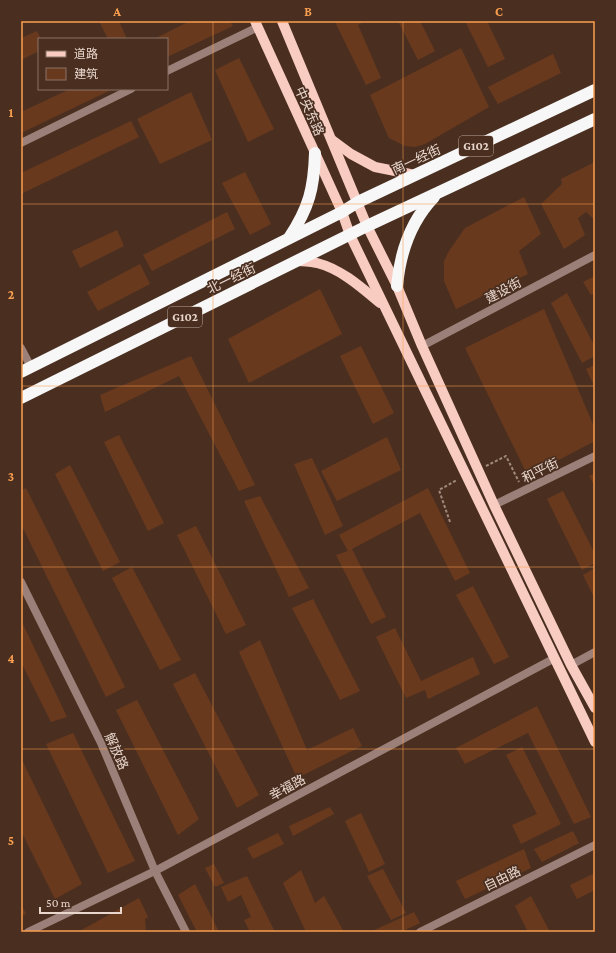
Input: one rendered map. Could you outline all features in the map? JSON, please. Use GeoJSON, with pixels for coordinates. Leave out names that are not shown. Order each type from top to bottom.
{"type":"FeatureCollection","features":[{"type":"Feature","properties":{"kind":"highway","name":"南一经街"},"geometry":{"type":"LineString","coordinates":[[358,202],[595,90]]}},
{"type":"Feature","properties":{"kind":"highway","name":"G102"},"geometry":{"type":"LineString","coordinates":[[367,226],[595,119]]}},
{"type":"Feature","properties":{"kind":"highway"},"geometry":{"type":"LineString","coordinates":[[288,239],[308,203],[314,177],[315,153]]}},
{"type":"Feature","properties":{"kind":"highway"},"geometry":{"type":"LineString","coordinates":[[397,286],[398,271],[411,231],[428,203],[438,193]]}},
{"type":"Feature","properties":{"kind":"highway","name":"北一经街"},"geometry":{"type":"LineString","coordinates":[[26,369],[342,212],[358,202]]}},
{"type":"Feature","properties":{"kind":"highway","name":"北一经街"},"geometry":{"type":"LineString","coordinates":[[21,398],[367,226]]}},
{"type":"Feature","properties":{"kind":"main road","name":"中央东路"},"geometry":{"type":"LineString","coordinates":[[282,21],[367,226],[397,286],[422,346],[494,505],[571,665],[595,708]]}},
{"type":"Feature","properties":{"kind":"main road","name":"中央东路"},"geometry":{"type":"LineString","coordinates":[[256,24],[342,212],[350,235],[595,742]]}},
{"type":"Feature","properties":{"kind":"main road"},"geometry":{"type":"LineString","coordinates":[[332,140],[351,154],[375,167],[416,175]]}},
{"type":"Feature","properties":{"kind":"main road"},"geometry":{"type":"LineString","coordinates":[[298,260],[318,263],[353,280],[384,306]]}},
{"type":"Feature","properties":{"kind":"street"},"geometry":{"type":"LineString","coordinates":[[168,70],[256,24]]}},
{"type":"Feature","properties":{"kind":"street"},"geometry":{"type":"LineString","coordinates":[[21,143],[129,90]]}},
{"type":"Feature","properties":{"kind":"street","name":"建设街"},"geometry":{"type":"LineString","coordinates":[[422,346],[595,255]]}},
{"type":"Feature","properties":{"kind":"street"},"geometry":{"type":"LineString","coordinates":[[21,348],[26,369]]}},
{"type":"Feature","properties":{"kind":"street","name":"和平街"},"geometry":{"type":"LineString","coordinates":[[494,505],[595,456]]}},
{"type":"Feature","properties":{"kind":"street","name":"解放路"},"geometry":{"type":"LineString","coordinates":[[21,582],[102,743],[155,871],[186,932]]}},
{"type":"Feature","properties":{"kind":"street"},"geometry":{"type":"LineString","coordinates":[[571,665],[595,652]]}},
{"type":"Feature","properties":{"kind":"street","name":"幸福路"},"geometry":{"type":"LineString","coordinates":[[28,932],[155,871],[555,658]]}},
{"type":"Feature","properties":{"kind":"street","name":"自由路"},"geometry":{"type":"LineString","coordinates":[[420,932],[595,845]]}},
{"type":"Feature","properties":{"kind":"path"},"geometry":{"type":"LineString","coordinates":[[498,460],[506,456],[523,492]]}},
{"type":"Feature","properties":{"kind":"path"},"geometry":{"type":"LineString","coordinates":[[445,487],[439,490],[450,522]]}},
{"type":"Feature","properties":{"kind":"building"},"geometry":{"type":"Polygon","coordinates":[[[99,21],[119,21],[127,38],[108,38],[99,21]]]}},
{"type":"Feature","properties":{"kind":"building"},"geometry":{"type":"Polygon","coordinates":[[[190,21],[230,21],[233,26],[168,57],[168,38],[156,38],[190,21]]]}},
{"type":"Feature","properties":{"kind":"building"},"geometry":{"type":"Polygon","coordinates":[[[365,21],[358,25],[381,78],[366,85],[335,22],[365,21]]]}},
{"type":"Feature","properties":{"kind":"building"},"geometry":{"type":"Polygon","coordinates":[[[398,21],[420,21],[435,51],[418,60],[398,21]]]}},
{"type":"Feature","properties":{"kind":"building"},"geometry":{"type":"Polygon","coordinates":[[[465,21],[487,21],[505,59],[488,67],[465,21]]]}},
{"type":"Feature","properties":{"kind":"building"},"geometry":{"type":"Polygon","coordinates":[[[37,31],[40,38],[38,38],[38,52],[21,60],[21,38],[37,31]]]}},
{"type":"Feature","properties":{"kind":"building"},"geometry":{"type":"Polygon","coordinates":[[[461,48],[489,107],[425,144],[415,147],[405,146],[389,138],[370,95],[461,48]]]}},
{"type":"Feature","properties":{"kind":"building"},"geometry":{"type":"Polygon","coordinates":[[[553,54],[561,73],[498,104],[488,87],[553,54]]]}},
{"type":"Feature","properties":{"kind":"building"},"geometry":{"type":"Polygon","coordinates":[[[239,58],[274,129],[248,142],[215,70],[239,58]]]}},
{"type":"Feature","properties":{"kind":"building"},"geometry":{"type":"Polygon","coordinates":[[[68,90],[111,90],[21,133],[21,112],[68,90]]]}},
{"type":"Feature","properties":{"kind":"building"},"geometry":{"type":"Polygon","coordinates":[[[191,92],[212,140],[160,164],[137,119],[191,92]]]}},
{"type":"Feature","properties":{"kind":"building"},"geometry":{"type":"Polygon","coordinates":[[[131,121],[139,137],[21,194],[21,173],[131,121]]]}},
{"type":"Feature","properties":{"kind":"building"},"geometry":{"type":"Polygon","coordinates":[[[595,162],[595,220],[586,212],[578,218],[585,235],[564,249],[541,204],[562,184],[561,179],[595,162]]]}},
{"type":"Feature","properties":{"kind":"building"},"geometry":{"type":"Polygon","coordinates":[[[245,172],[271,224],[250,235],[222,183],[245,172]]]}},
{"type":"Feature","properties":{"kind":"building"},"geometry":{"type":"Polygon","coordinates":[[[524,197],[541,234],[519,251],[528,274],[456,309],[444,281],[444,261],[449,251],[465,228],[524,197]]]}},
{"type":"Feature","properties":{"kind":"building"},"geometry":{"type":"Polygon","coordinates":[[[227,212],[235,229],[152,271],[143,255],[227,212]]]}},
{"type":"Feature","properties":{"kind":"building"},"geometry":{"type":"Polygon","coordinates":[[[117,230],[124,246],[80,268],[72,251],[117,230]]]}},
{"type":"Feature","properties":{"kind":"building"},"geometry":{"type":"Polygon","coordinates":[[[140,264],[150,284],[98,311],[87,292],[140,264]]]}},
{"type":"Feature","properties":{"kind":"building"},"geometry":{"type":"Polygon","coordinates":[[[595,276],[595,293],[591,295],[583,282],[595,276]]]}},
{"type":"Feature","properties":{"kind":"building"},"geometry":{"type":"Polygon","coordinates":[[[320,289],[342,334],[249,383],[228,339],[320,289]]]}},
{"type":"Feature","properties":{"kind":"building"},"geometry":{"type":"Polygon","coordinates":[[[567,293],[595,347],[595,356],[582,363],[551,303],[567,293]]]}},
{"type":"Feature","properties":{"kind":"building"},"geometry":{"type":"Polygon","coordinates":[[[544,309],[595,429],[595,441],[528,476],[465,348],[544,309]]]}},
{"type":"Feature","properties":{"kind":"building"},"geometry":{"type":"Polygon","coordinates":[[[361,346],[394,413],[373,424],[340,356],[361,346]]]}},
{"type":"Feature","properties":{"kind":"building"},"geometry":{"type":"Polygon","coordinates":[[[191,356],[255,485],[239,491],[179,376],[105,412],[100,395],[191,356]]]}},
{"type":"Feature","properties":{"kind":"building"},"geometry":{"type":"Polygon","coordinates":[[[595,365],[595,388],[586,369],[595,365]]]}},
{"type":"Feature","properties":{"kind":"building"},"geometry":{"type":"Polygon","coordinates":[[[119,435],[164,523],[148,531],[104,442],[119,435]]]}},
{"type":"Feature","properties":{"kind":"building"},"geometry":{"type":"Polygon","coordinates":[[[387,437],[401,470],[337,501],[321,471],[387,437]]]}},
{"type":"Feature","properties":{"kind":"building"},"geometry":{"type":"Polygon","coordinates":[[[312,458],[343,526],[325,535],[294,464],[312,458]]]}},
{"type":"Feature","properties":{"kind":"building"},"geometry":{"type":"Polygon","coordinates":[[[70,465],[120,562],[103,571],[55,474],[70,465]]]}},
{"type":"Feature","properties":{"kind":"building"},"geometry":{"type":"Polygon","coordinates":[[[595,473],[595,486],[589,476],[595,473]]]}},
{"type":"Feature","properties":{"kind":"building"},"geometry":{"type":"Polygon","coordinates":[[[26,488],[125,687],[106,697],[21,524],[21,491],[26,488]]]}},
{"type":"Feature","properties":{"kind":"building"},"geometry":{"type":"Polygon","coordinates":[[[428,488],[470,573],[455,581],[420,513],[352,549],[386,617],[371,624],[336,555],[348,551],[339,535],[428,488]]]}},
{"type":"Feature","properties":{"kind":"building"},"geometry":{"type":"Polygon","coordinates":[[[563,491],[595,554],[595,563],[582,570],[547,499],[563,491]]]}},
{"type":"Feature","properties":{"kind":"building"},"geometry":{"type":"Polygon","coordinates":[[[260,496],[309,588],[289,597],[244,501],[260,496]]]}},
{"type":"Feature","properties":{"kind":"building"},"geometry":{"type":"Polygon","coordinates":[[[196,526],[246,625],[226,634],[177,535],[196,526]]]}},
{"type":"Feature","properties":{"kind":"building"},"geometry":{"type":"Polygon","coordinates":[[[132,567],[181,660],[160,670],[112,578],[132,567]]]}},
{"type":"Feature","properties":{"kind":"building"},"geometry":{"type":"Polygon","coordinates":[[[595,568],[595,599],[583,575],[595,568]]]}},
{"type":"Feature","properties":{"kind":"building"},"geometry":{"type":"Polygon","coordinates":[[[473,586],[509,657],[494,664],[456,595],[473,586]]]}},
{"type":"Feature","properties":{"kind":"building"},"geometry":{"type":"Polygon","coordinates":[[[313,599],[360,691],[340,700],[292,608],[313,599]]]}},
{"type":"Feature","properties":{"kind":"building"},"geometry":{"type":"Polygon","coordinates":[[[21,620],[67,717],[51,722],[21,662],[21,620]]]}},
{"type":"Feature","properties":{"kind":"building"},"geometry":{"type":"Polygon","coordinates":[[[395,628],[421,681],[473,657],[480,674],[428,699],[425,690],[406,698],[376,637],[395,628]]]}},
{"type":"Feature","properties":{"kind":"building"},"geometry":{"type":"Polygon","coordinates":[[[260,640],[307,750],[353,728],[362,746],[297,778],[239,652],[260,640]]]}},
{"type":"Feature","properties":{"kind":"building"},"geometry":{"type":"Polygon","coordinates":[[[195,673],[259,795],[237,808],[173,684],[195,673]]]}},
{"type":"Feature","properties":{"kind":"building"},"geometry":{"type":"Polygon","coordinates":[[[137,700],[199,819],[178,835],[116,710],[137,700]]]}},
{"type":"Feature","properties":{"kind":"building"},"geometry":{"type":"Polygon","coordinates":[[[537,706],[591,817],[574,824],[528,733],[465,764],[456,748],[537,706]]]}},
{"type":"Feature","properties":{"kind":"building"},"geometry":{"type":"Polygon","coordinates":[[[73,733],[135,861],[108,873],[46,744],[73,733]]]}},
{"type":"Feature","properties":{"kind":"building"},"geometry":{"type":"Polygon","coordinates":[[[522,747],[561,824],[521,844],[512,825],[537,814],[506,755],[522,747]]]}},
{"type":"Feature","properties":{"kind":"building"},"geometry":{"type":"Polygon","coordinates":[[[21,758],[82,884],[55,899],[21,831],[21,758]]]}},
{"type":"Feature","properties":{"kind":"building"},"geometry":{"type":"Polygon","coordinates":[[[330,807],[334,814],[293,836],[289,826],[330,807]]]}},
{"type":"Feature","properties":{"kind":"building"},"geometry":{"type":"Polygon","coordinates":[[[361,813],[385,864],[369,872],[345,821],[361,813]]]}},
{"type":"Feature","properties":{"kind":"building"},"geometry":{"type":"Polygon","coordinates":[[[573,831],[579,843],[542,862],[534,849],[573,831]]]}},
{"type":"Feature","properties":{"kind":"building"},"geometry":{"type":"Polygon","coordinates":[[[278,833],[284,844],[253,859],[247,848],[278,833]]]}},
{"type":"Feature","properties":{"kind":"building"},"geometry":{"type":"Polygon","coordinates":[[[524,849],[531,868],[465,899],[456,881],[524,849]]]}},
{"type":"Feature","properties":{"kind":"building"},"geometry":{"type":"Polygon","coordinates":[[[214,864],[224,883],[215,887],[205,868],[214,864]]]}},
{"type":"Feature","properties":{"kind":"building"},"geometry":{"type":"Polygon","coordinates":[[[383,869],[406,913],[391,920],[367,876],[383,869]]]}},
{"type":"Feature","properties":{"kind":"building"},"geometry":{"type":"Polygon","coordinates":[[[301,870],[315,903],[324,896],[344,932],[306,932],[283,883],[301,870]]]}},
{"type":"Feature","properties":{"kind":"building"},"geometry":{"type":"Polygon","coordinates":[[[595,873],[595,890],[577,899],[570,885],[595,873]]]}},
{"type":"Feature","properties":{"kind":"building"},"geometry":{"type":"Polygon","coordinates":[[[247,876],[275,932],[250,932],[244,920],[251,917],[241,895],[228,902],[221,887],[247,876]]]}},
{"type":"Feature","properties":{"kind":"building"},"geometry":{"type":"Polygon","coordinates":[[[195,884],[219,932],[197,932],[178,895],[195,884]]]}},
{"type":"Feature","properties":{"kind":"building"},"geometry":{"type":"Polygon","coordinates":[[[531,896],[550,932],[528,932],[515,906],[531,896]]]}},
{"type":"Feature","properties":{"kind":"building"},"geometry":{"type":"Polygon","coordinates":[[[139,898],[148,917],[145,919],[146,932],[78,932],[139,898]]]}},
{"type":"Feature","properties":{"kind":"building"},"geometry":{"type":"Polygon","coordinates":[[[21,904],[26,914],[21,916],[21,904]]]}},
{"type":"Feature","properties":{"kind":"building"},"geometry":{"type":"Polygon","coordinates":[[[414,912],[420,923],[401,932],[370,932],[414,912]]]}}]}
